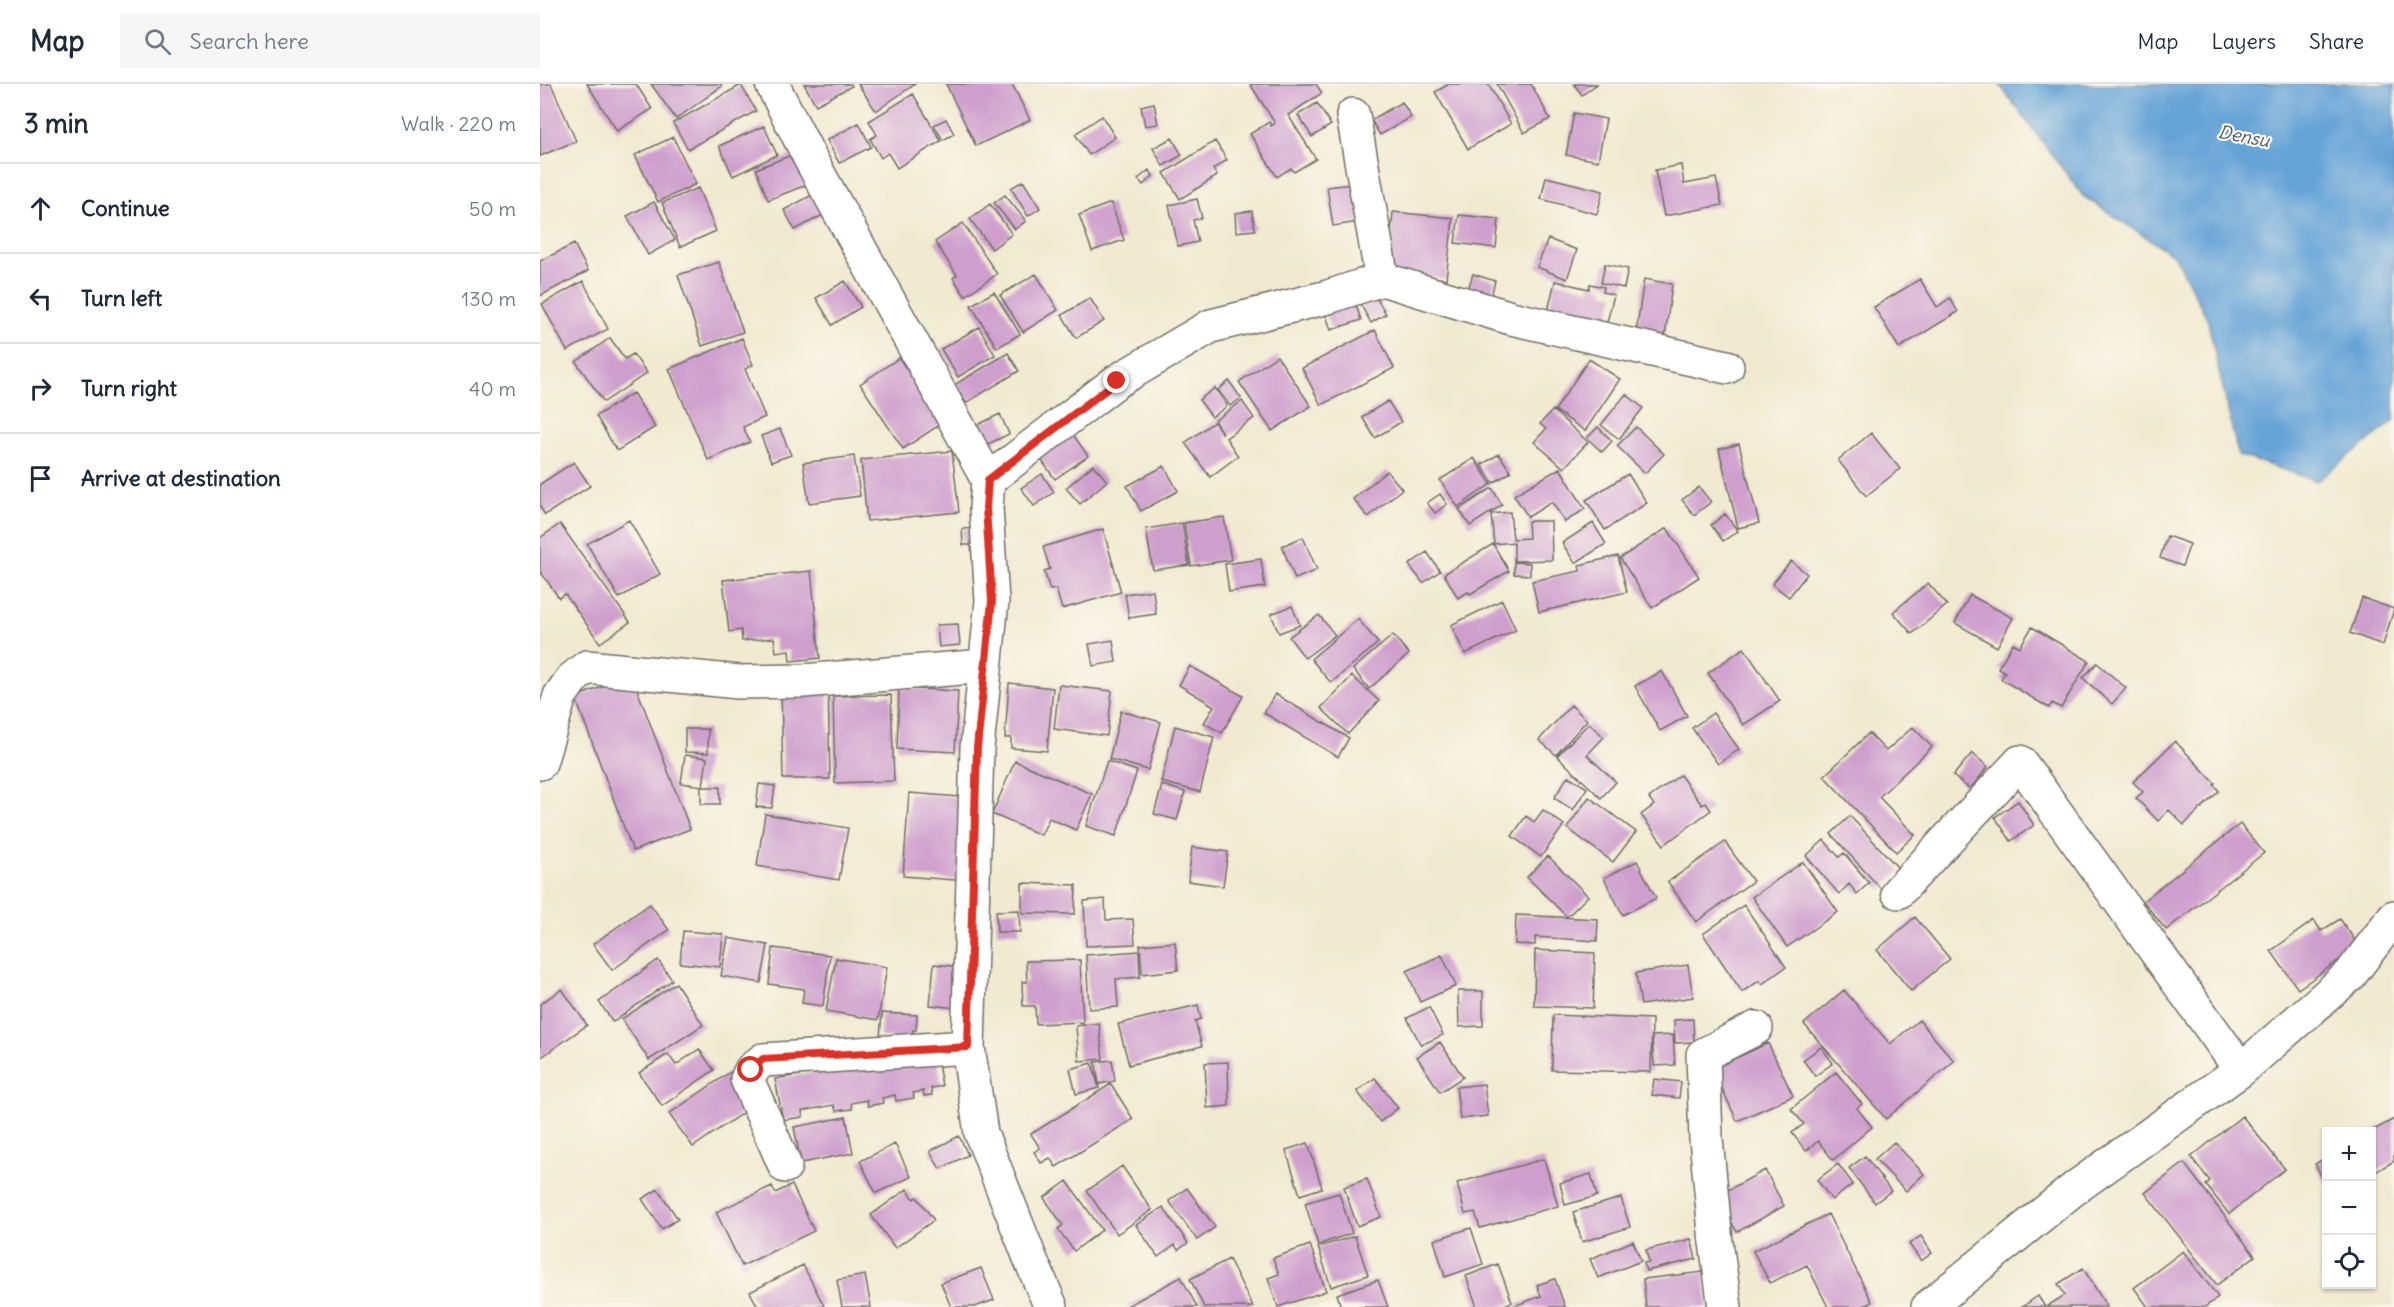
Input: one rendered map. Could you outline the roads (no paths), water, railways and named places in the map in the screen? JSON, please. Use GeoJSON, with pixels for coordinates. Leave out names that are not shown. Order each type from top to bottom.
{"type":"FeatureCollection","features":[{"type":"Feature","properties":{"kind":"street"},"geometry":{"type":"LineString","coordinates":[[772,84],[812,162],[988,480],[986,508],[992,601],[977,748],[968,1047],[981,1133],[1051,1307]]}},
{"type":"Feature","properties":{"kind":"street"},"geometry":{"type":"LineString","coordinates":[[1353,115],[1382,279]]}},
{"type":"Feature","properties":{"kind":"street"},"geometry":{"type":"LineString","coordinates":[[988,480],[1117,381],[1211,327],[1328,297],[1382,279],[1511,318],[1727,367]]}},
{"type":"Feature","properties":{"kind":"street"},"geometry":{"type":"LineString","coordinates":[[540,762],[560,696],[572,679],[587,667],[678,678],[749,682],[803,681],[985,666]]}},
{"type":"Feature","properties":{"kind":"street"},"geometry":{"type":"LineString","coordinates":[[1898,892],[2020,762],[2241,1070]]}},
{"type":"Feature","properties":{"kind":"street"},"geometry":{"type":"LineString","coordinates":[[1928,1307],[2075,1188],[2241,1070],[2350,975],[2394,917]]}},
{"type":"Feature","properties":{"kind":"street"},"geometry":{"type":"LineString","coordinates":[[1725,1307],[1706,1139],[1703,1055],[1756,1028]]}},
{"type":"Feature","properties":{"kind":"street"},"geometry":{"type":"LineString","coordinates":[[785,1167],[747,1078],[751,1070],[763,1059],[968,1047]]}},
{"type":"Feature","properties":{"kind":"water","name":"Densu"},"geometry":{"type":"Polygon","coordinates":[[[1999,84],[2394,84],[2394,421],[2317,481],[2238,455],[2207,318],[2175,256],[2083,196],[1999,84]]]}}]}
